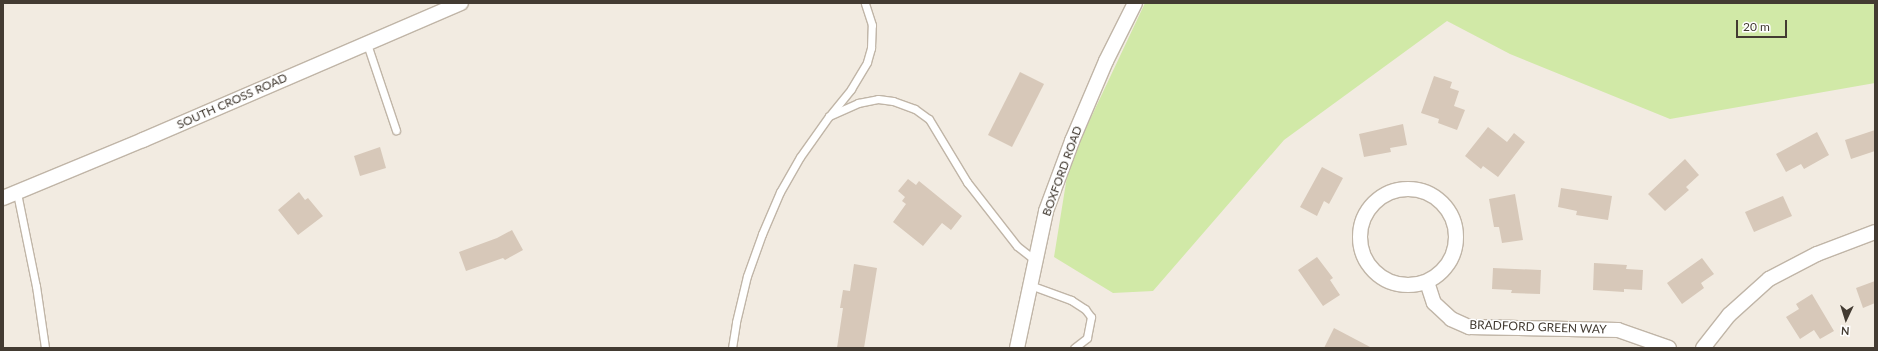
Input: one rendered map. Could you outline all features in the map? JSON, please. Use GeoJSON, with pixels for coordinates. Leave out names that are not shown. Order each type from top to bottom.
{"type":"FeatureCollection","features":[{"type":"Feature","properties":{"kind":"street","name":"SOUTH CROSS ROAD"},"geometry":{"type":"LineString","coordinates":[[3,198],[461,3]]}},
{"type":"Feature","properties":{"kind":"street","name":"BOXFORD ROAD"},"geometry":{"type":"LineString","coordinates":[[1017,348],[1046,211],[1072,141],[1106,61],[1135,3]]}},
{"type":"Feature","properties":{"kind":"street"},"geometry":{"type":"LineString","coordinates":[[1407,189],[1426,192],[1441,203],[1452,218],[1456,236],[1453,255],[1442,271],[1427,282],[1408,286],[1390,282],[1374,272],[1363,257],[1359,238],[1362,219],[1373,204],[1388,193],[1407,189]]}},
{"type":"Feature","properties":{"kind":"street"},"geometry":{"type":"LineString","coordinates":[[1703,348],[1729,315],[1769,279],[1817,254],[1875,232]]}},
{"type":"Feature","properties":{"kind":"street","name":"BRADFORD GREEN WAY"},"geometry":{"type":"LineString","coordinates":[[1427,282],[1434,303],[1451,319],[1469,327],[1618,330],[1669,348]]}},
{"type":"Feature","properties":{"kind":"lane"},"geometry":{"type":"LineString","coordinates":[[732,348],[736,322],[747,276],[762,234],[780,192],[800,158],[829,116],[851,89],[866,62],[871,48],[872,26],[865,3]]}},
{"type":"Feature","properties":{"kind":"lane"},"geometry":{"type":"LineString","coordinates":[[367,44],[396,130]]}},
{"type":"Feature","properties":{"kind":"lane"},"geometry":{"type":"LineString","coordinates":[[829,116],[858,103],[878,99],[893,101],[908,107],[929,119],[967,182],[1017,246],[1035,260]]}},
{"type":"Feature","properties":{"kind":"lane"},"geometry":{"type":"LineString","coordinates":[[17,193],[36,286],[45,348]]}},
{"type":"Feature","properties":{"kind":"lane"},"geometry":{"type":"LineString","coordinates":[[1030,285],[1071,300],[1085,309],[1091,318],[1089,332],[1087,338],[1074,348]]}},
{"type":"Feature","properties":{"kind":"green space"},"geometry":{"type":"Polygon","coordinates":[[[1145,3],[1875,3],[1875,83],[1670,119],[1510,54],[1447,21],[1284,140],[1153,291],[1113,293],[1054,257],[1069,164],[1145,3]]]}},
{"type":"Feature","properties":{"kind":"building"},"geometry":{"type":"Polygon","coordinates":[[[1020,72],[1044,84],[1012,147],[988,135],[1020,72]]]}},
{"type":"Feature","properties":{"kind":"building"},"geometry":{"type":"Polygon","coordinates":[[[1434,76],[1452,82],[1450,88],[1459,91],[1454,106],[1465,110],[1457,130],[1438,123],[1439,119],[1421,113],[1434,76]]]}},
{"type":"Feature","properties":{"kind":"building"},"geometry":{"type":"Polygon","coordinates":[[[1403,124],[1407,145],[1390,148],[1391,152],[1364,157],[1359,134],[1403,124]]]}},
{"type":"Feature","properties":{"kind":"building"},"geometry":{"type":"Polygon","coordinates":[[[1488,127],[1507,142],[1514,133],[1525,142],[1498,177],[1483,166],[1481,169],[1465,156],[1488,127]]]}},
{"type":"Feature","properties":{"kind":"building"},"geometry":{"type":"Polygon","coordinates":[[[1875,130],[1875,151],[1851,159],[1845,140],[1875,130]]]}},
{"type":"Feature","properties":{"kind":"building"},"geometry":{"type":"Polygon","coordinates":[[[1817,132],[1829,155],[1804,169],[1801,164],[1786,172],[1776,154],[1817,132]]]}},
{"type":"Feature","properties":{"kind":"building"},"geometry":{"type":"Polygon","coordinates":[[[380,147],[386,168],[360,176],[354,156],[380,147]]]}},
{"type":"Feature","properties":{"kind":"building"},"geometry":{"type":"Polygon","coordinates":[[[1685,159],[1699,175],[1686,187],[1689,190],[1665,211],[1648,194],[1685,159]]]}},
{"type":"Feature","properties":{"kind":"building"},"geometry":{"type":"Polygon","coordinates":[[[1322,167],[1343,178],[1329,204],[1324,201],[1317,216],[1300,207],[1322,167]]]}},
{"type":"Feature","properties":{"kind":"building"},"geometry":{"type":"Polygon","coordinates":[[[908,179],[916,185],[919,181],[962,216],[951,230],[942,223],[923,246],[893,222],[906,204],[902,201],[905,197],[898,191],[908,179]]]}},
{"type":"Feature","properties":{"kind":"building"},"geometry":{"type":"Polygon","coordinates":[[[1561,188],[1612,196],[1608,220],[1576,215],[1577,211],[1558,207],[1561,188]]]}},
{"type":"Feature","properties":{"kind":"building"},"geometry":{"type":"Polygon","coordinates":[[[299,192],[305,200],[308,198],[323,216],[298,235],[278,210],[299,192]]]}},
{"type":"Feature","properties":{"kind":"building"},"geometry":{"type":"Polygon","coordinates":[[[1515,194],[1523,240],[1502,243],[1499,227],[1494,227],[1489,199],[1515,194]]]}},
{"type":"Feature","properties":{"kind":"building"},"geometry":{"type":"Polygon","coordinates":[[[1783,196],[1792,216],[1754,232],[1745,212],[1783,196]]]}},
{"type":"Feature","properties":{"kind":"building"},"geometry":{"type":"Polygon","coordinates":[[[512,230],[523,250],[505,260],[503,258],[466,271],[459,252],[497,238],[512,230]]]}},
{"type":"Feature","properties":{"kind":"building"},"geometry":{"type":"Polygon","coordinates":[[[1317,257],[1333,278],[1330,280],[1340,295],[1323,306],[1298,270],[1317,257]]]}},
{"type":"Feature","properties":{"kind":"building"},"geometry":{"type":"Polygon","coordinates":[[[1702,258],[1714,274],[1701,283],[1704,288],[1682,304],[1667,283],[1702,258]]]}},
{"type":"Feature","properties":{"kind":"building"},"geometry":{"type":"Polygon","coordinates":[[[1594,263],[1627,265],[1626,269],[1643,270],[1642,290],[1624,289],[1624,292],[1593,290],[1594,263]]]}},
{"type":"Feature","properties":{"kind":"building"},"geometry":{"type":"Polygon","coordinates":[[[854,264],[877,268],[864,348],[837,348],[843,308],[840,308],[843,290],[850,291],[854,264]]]}},
{"type":"Feature","properties":{"kind":"building"},"geometry":{"type":"Polygon","coordinates":[[[1493,268],[1541,270],[1540,294],[1511,293],[1512,290],[1492,289],[1493,268]]]}},
{"type":"Feature","properties":{"kind":"building"},"geometry":{"type":"Polygon","coordinates":[[[1875,281],[1875,303],[1863,308],[1856,288],[1875,281]]]}},
{"type":"Feature","properties":{"kind":"building"},"geometry":{"type":"Polygon","coordinates":[[[1812,294],[1834,331],[1820,339],[1814,330],[1800,339],[1786,317],[1799,309],[1796,304],[1812,294]]]}},
{"type":"Feature","properties":{"kind":"building"},"geometry":{"type":"Polygon","coordinates":[[[1334,328],[1372,348],[1324,348],[1334,328]]]}}]}
